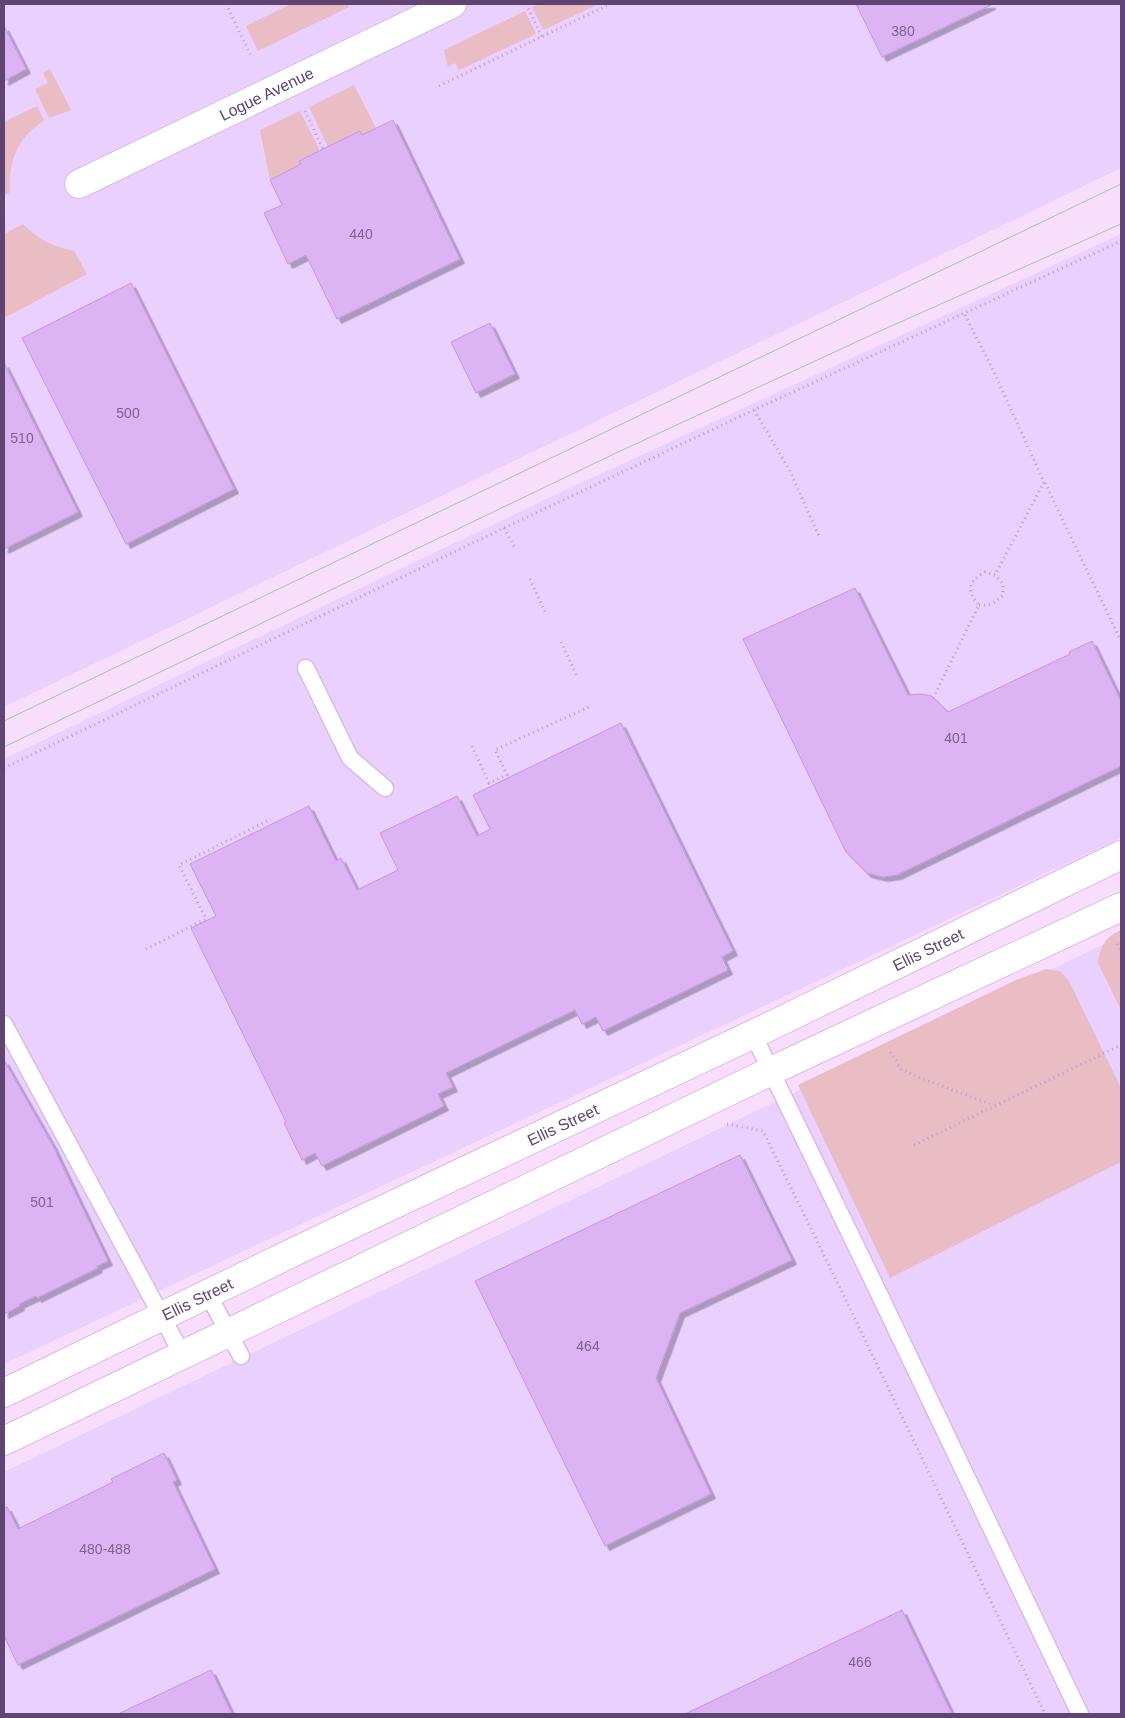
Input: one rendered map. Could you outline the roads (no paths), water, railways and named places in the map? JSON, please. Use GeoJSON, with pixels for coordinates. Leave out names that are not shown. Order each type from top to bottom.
{"type":"FeatureCollection","features":[{"type":"Feature","properties":{"kind":"main road","name":"Logue Avenue"},"geometry":{"type":"LineString","coordinates":[[79,184],[452,4]]}},
{"type":"Feature","properties":{"kind":"main road","name":"Ellis Street"},"geometry":{"type":"LineString","coordinates":[[4,1392],[753,1034],[1121,855]]}},
{"type":"Feature","properties":{"kind":"main road"},"geometry":{"type":"LineString","coordinates":[[4,1440],[771,1071],[1121,907]]}},
{"type":"Feature","properties":{"kind":"lane"},"geometry":{"type":"LineString","coordinates":[[306,668],[350,758],[385,788]]}},
{"type":"Feature","properties":{"kind":"lane"},"geometry":{"type":"LineString","coordinates":[[4,1024],[182,1354]]}},
{"type":"Feature","properties":{"kind":"lane"},"geometry":{"type":"LineString","coordinates":[[753,1034],[1080,1714]]}},
{"type":"Feature","properties":{"kind":"lane"},"geometry":{"type":"LineString","coordinates":[[208,1294],[240,1356]]}},
{"type":"Feature","properties":{"kind":"tram line"},"geometry":{"type":"LineString","coordinates":[[4,721],[1121,184]]}},
{"type":"Feature","properties":{"kind":"tram line"},"geometry":{"type":"LineString","coordinates":[[4,747],[616,453],[880,331],[1121,224]]}}]}
